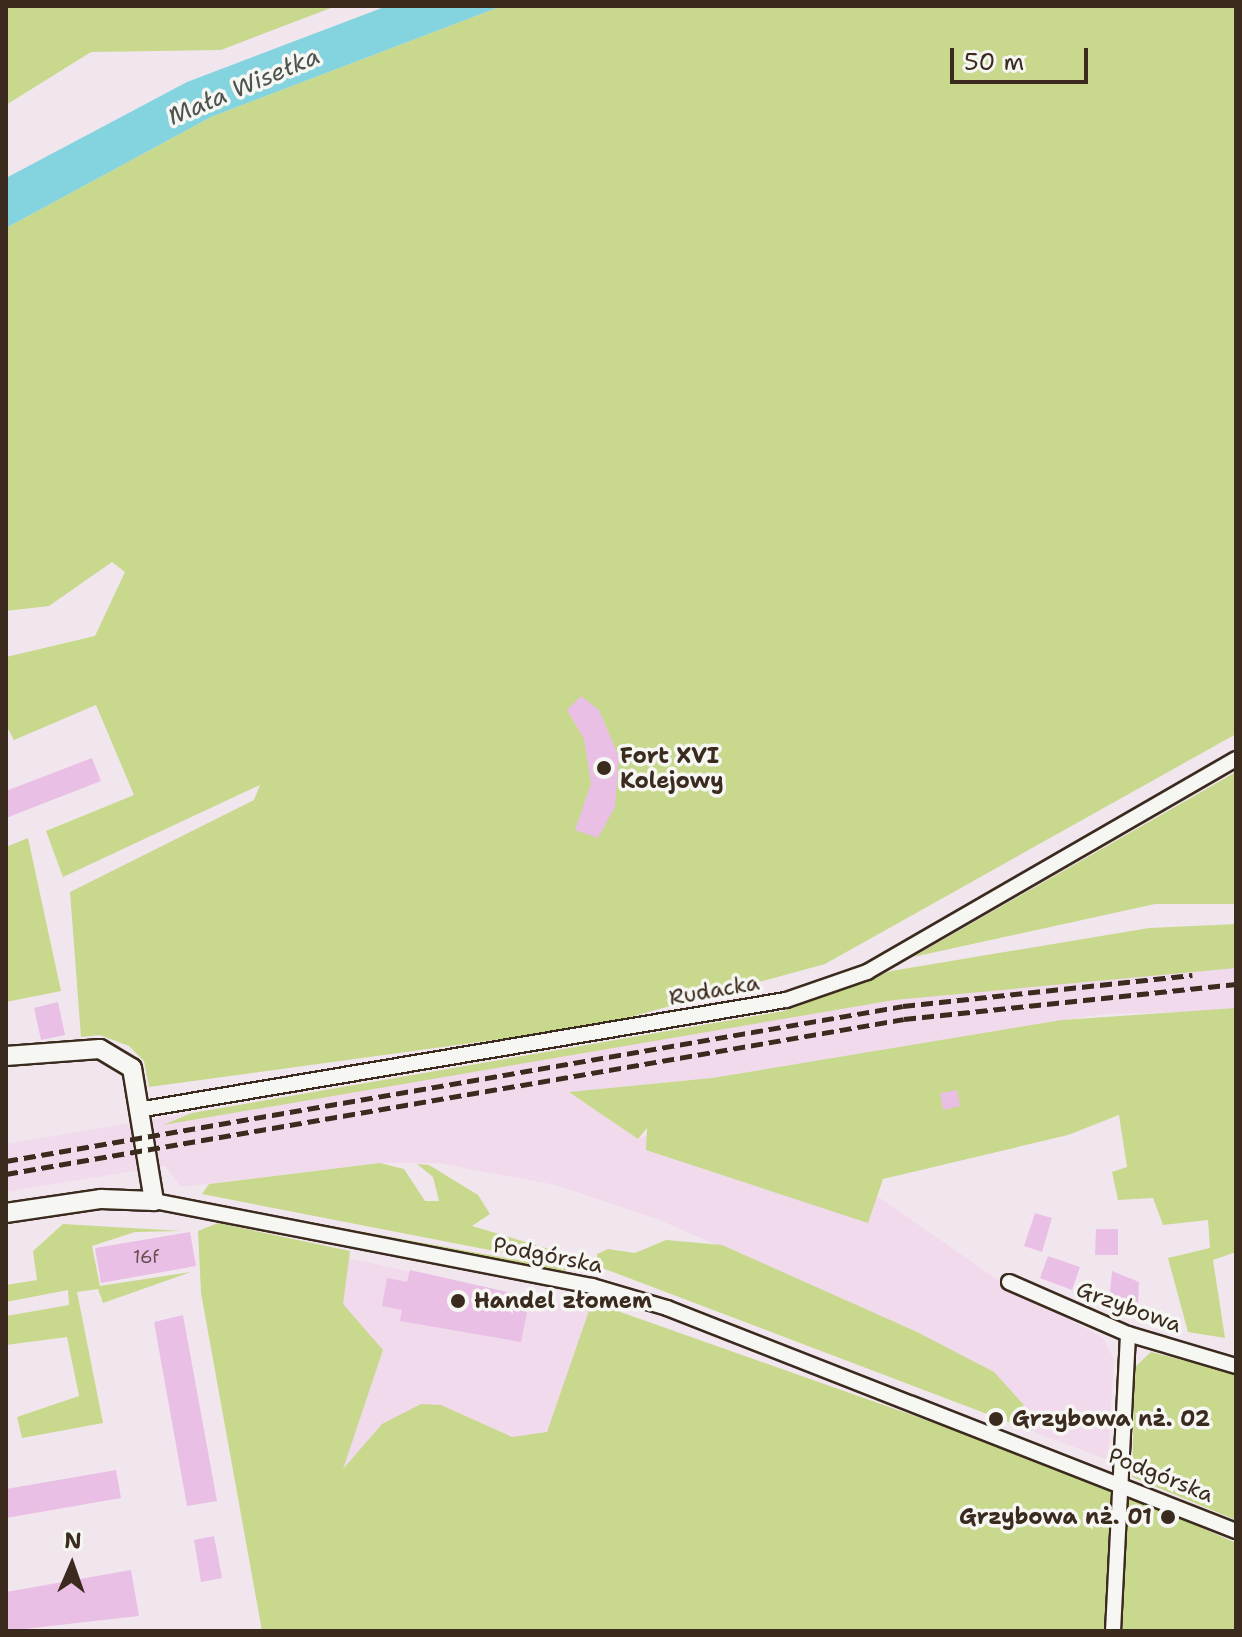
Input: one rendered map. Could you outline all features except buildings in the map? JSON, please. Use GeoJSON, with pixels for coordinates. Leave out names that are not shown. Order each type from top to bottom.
{"type":"FeatureCollection","features":[{"type":"Feature","properties":{"kind":"street","name":"Rudacka"},"geometry":{"type":"LineString","coordinates":[[144,1109],[786,1000],[867,972],[1236,759]]}},
{"type":"Feature","properties":{"kind":"street"},"geometry":{"type":"LineString","coordinates":[[6,1056],[78,1047],[118,1056],[132,1068],[144,1109],[154,1201]]}},
{"type":"Feature","properties":{"kind":"street","name":"Podgórska"},"geometry":{"type":"LineString","coordinates":[[6,1213],[107,1198],[154,1201],[592,1286],[667,1308],[1236,1531]]}},
{"type":"Feature","properties":{"kind":"street","name":"Grzybowa"},"geometry":{"type":"LineString","coordinates":[[1009,1282],[1128,1334],[1236,1366]]}},
{"type":"Feature","properties":{"kind":"street"},"geometry":{"type":"LineString","coordinates":[[1113,1631],[1128,1334]]}},
{"type":"Feature","properties":{"kind":"shaded area"},"geometry":{"type":"Polygon","coordinates":[[[1236,960],[1236,1011],[1103,1014],[712,1078],[570,1092],[638,1139],[674,1124],[864,1187],[995,1278],[1103,1338],[1114,1359],[1108,1460],[1032,1431],[1032,1422],[917,1332],[657,1219],[556,1185],[437,1163],[380,1163],[181,1187],[165,1166],[6,1192],[6,1144],[1066,967],[1236,960]]]}},
{"type":"Feature","properties":{"kind":"shaded area"},"geometry":{"type":"Polygon","coordinates":[[[342,1257],[600,1312],[568,1479],[326,1487],[342,1257]]]}},
{"type":"Feature","properties":{"kind":"green space"},"geometry":{"type":"Polygon","coordinates":[[[6,6],[336,6],[221,50],[91,52],[6,105],[6,6]]]}},
{"type":"Feature","properties":{"kind":"green space"},"geometry":{"type":"Polygon","coordinates":[[[502,6],[1236,6],[1236,734],[825,964],[597,1026],[149,1087],[144,1061],[129,1046],[100,1035],[81,1037],[70,892],[254,800],[260,785],[63,877],[46,831],[134,795],[96,705],[14,740],[6,725],[6,657],[95,636],[125,572],[112,562],[49,606],[6,611],[6,228],[211,117],[502,6]]]}},
{"type":"Feature","properties":{"kind":"green space"},"geometry":{"type":"Polygon","coordinates":[[[1236,772],[1236,904],[1155,904],[913,957],[1236,772]]]}},
{"type":"Feature","properties":{"kind":"green space"},"geometry":{"type":"Polygon","coordinates":[[[28,838],[61,991],[6,1002],[6,847],[28,838]]]}},
{"type":"Feature","properties":{"kind":"green space"},"geometry":{"type":"Polygon","coordinates":[[[1236,924],[1236,968],[894,1000],[163,1125],[192,1113],[784,1011],[891,971],[1149,928],[1236,924]]]}},
{"type":"Feature","properties":{"kind":"green space"},"geometry":{"type":"Polygon","coordinates":[[[1236,1008],[1236,1252],[1213,1260],[1225,1338],[1188,1332],[1168,1258],[1210,1248],[1208,1220],[1163,1225],[1153,1198],[1118,1200],[1112,1172],[1127,1167],[1119,1115],[1068,1135],[883,1179],[868,1223],[646,1150],[647,1128],[638,1139],[569,1092],[712,1078],[1062,1020],[1236,1008]]]}},
{"type":"Feature","properties":{"kind":"green space"},"geometry":{"type":"Polygon","coordinates":[[[380,1163],[404,1169],[425,1201],[439,1201],[433,1177],[417,1164],[429,1165],[478,1195],[490,1214],[472,1226],[569,1255],[571,1266],[202,1194],[209,1184],[380,1163]]]}},
{"type":"Feature","properties":{"kind":"green space"},"geometry":{"type":"Polygon","coordinates":[[[204,1203],[567,1269],[560,1273],[204,1203]]]}},
{"type":"Feature","properties":{"kind":"green space"},"geometry":{"type":"Polygon","coordinates":[[[218,1223],[350,1251],[343,1304],[383,1350],[343,1469],[382,1424],[421,1404],[441,1405],[512,1437],[547,1432],[592,1302],[1090,1478],[1236,1543],[1236,1631],[262,1631],[201,1293],[198,1231],[218,1223]]]}},
{"type":"Feature","properties":{"kind":"green space"},"geometry":{"type":"Polygon","coordinates":[[[63,1224],[182,1231],[135,1232],[92,1246],[100,1286],[191,1272],[103,1303],[98,1289],[77,1292],[103,1423],[22,1438],[17,1417],[79,1396],[67,1337],[6,1345],[6,1316],[69,1305],[68,1290],[6,1302],[6,1285],[37,1280],[33,1251],[63,1224]]]}},
{"type":"Feature","properties":{"kind":"green space"},"geometry":{"type":"Polygon","coordinates":[[[666,1240],[722,1245],[917,1332],[994,1372],[1023,1404],[1032,1431],[597,1266],[597,1254],[608,1249],[635,1253],[666,1240]]]}},
{"type":"Feature","properties":{"kind":"green space"},"geometry":{"type":"Polygon","coordinates":[[[1151,1352],[1236,1374],[1236,1520],[1132,1477],[1135,1367],[1151,1352]]]}},
{"type":"Feature","properties":{"kind":"water","name":"Mała Wisełka"},"geometry":{"type":"Polygon","coordinates":[[[387,6],[502,6],[211,117],[6,228],[6,178],[187,82],[387,6]]]}},
{"type":"Feature","properties":{"kind":"railway"},"geometry":{"type":"LineString","coordinates":[[6,1161],[903,1006],[1192,975]]}},
{"type":"Feature","properties":{"kind":"railway"},"geometry":{"type":"LineString","coordinates":[[6,1174],[904,1019],[1236,984]]}},
{"type":"Feature","properties":{"kind":"place","name":"Fort XVI Kolejowy"},"geometry":{"type":"Point","coordinates":[604,768]}},
{"type":"Feature","properties":{"kind":"place","name":"Handel złomem"},"geometry":{"type":"Point","coordinates":[458,1301]}},
{"type":"Feature","properties":{"kind":"place","name":"Grzybowa nż. 02"},"geometry":{"type":"Point","coordinates":[996,1419]}},
{"type":"Feature","properties":{"kind":"place","name":"Grzybowa nż. 01"},"geometry":{"type":"Point","coordinates":[1168,1517]}}]}
